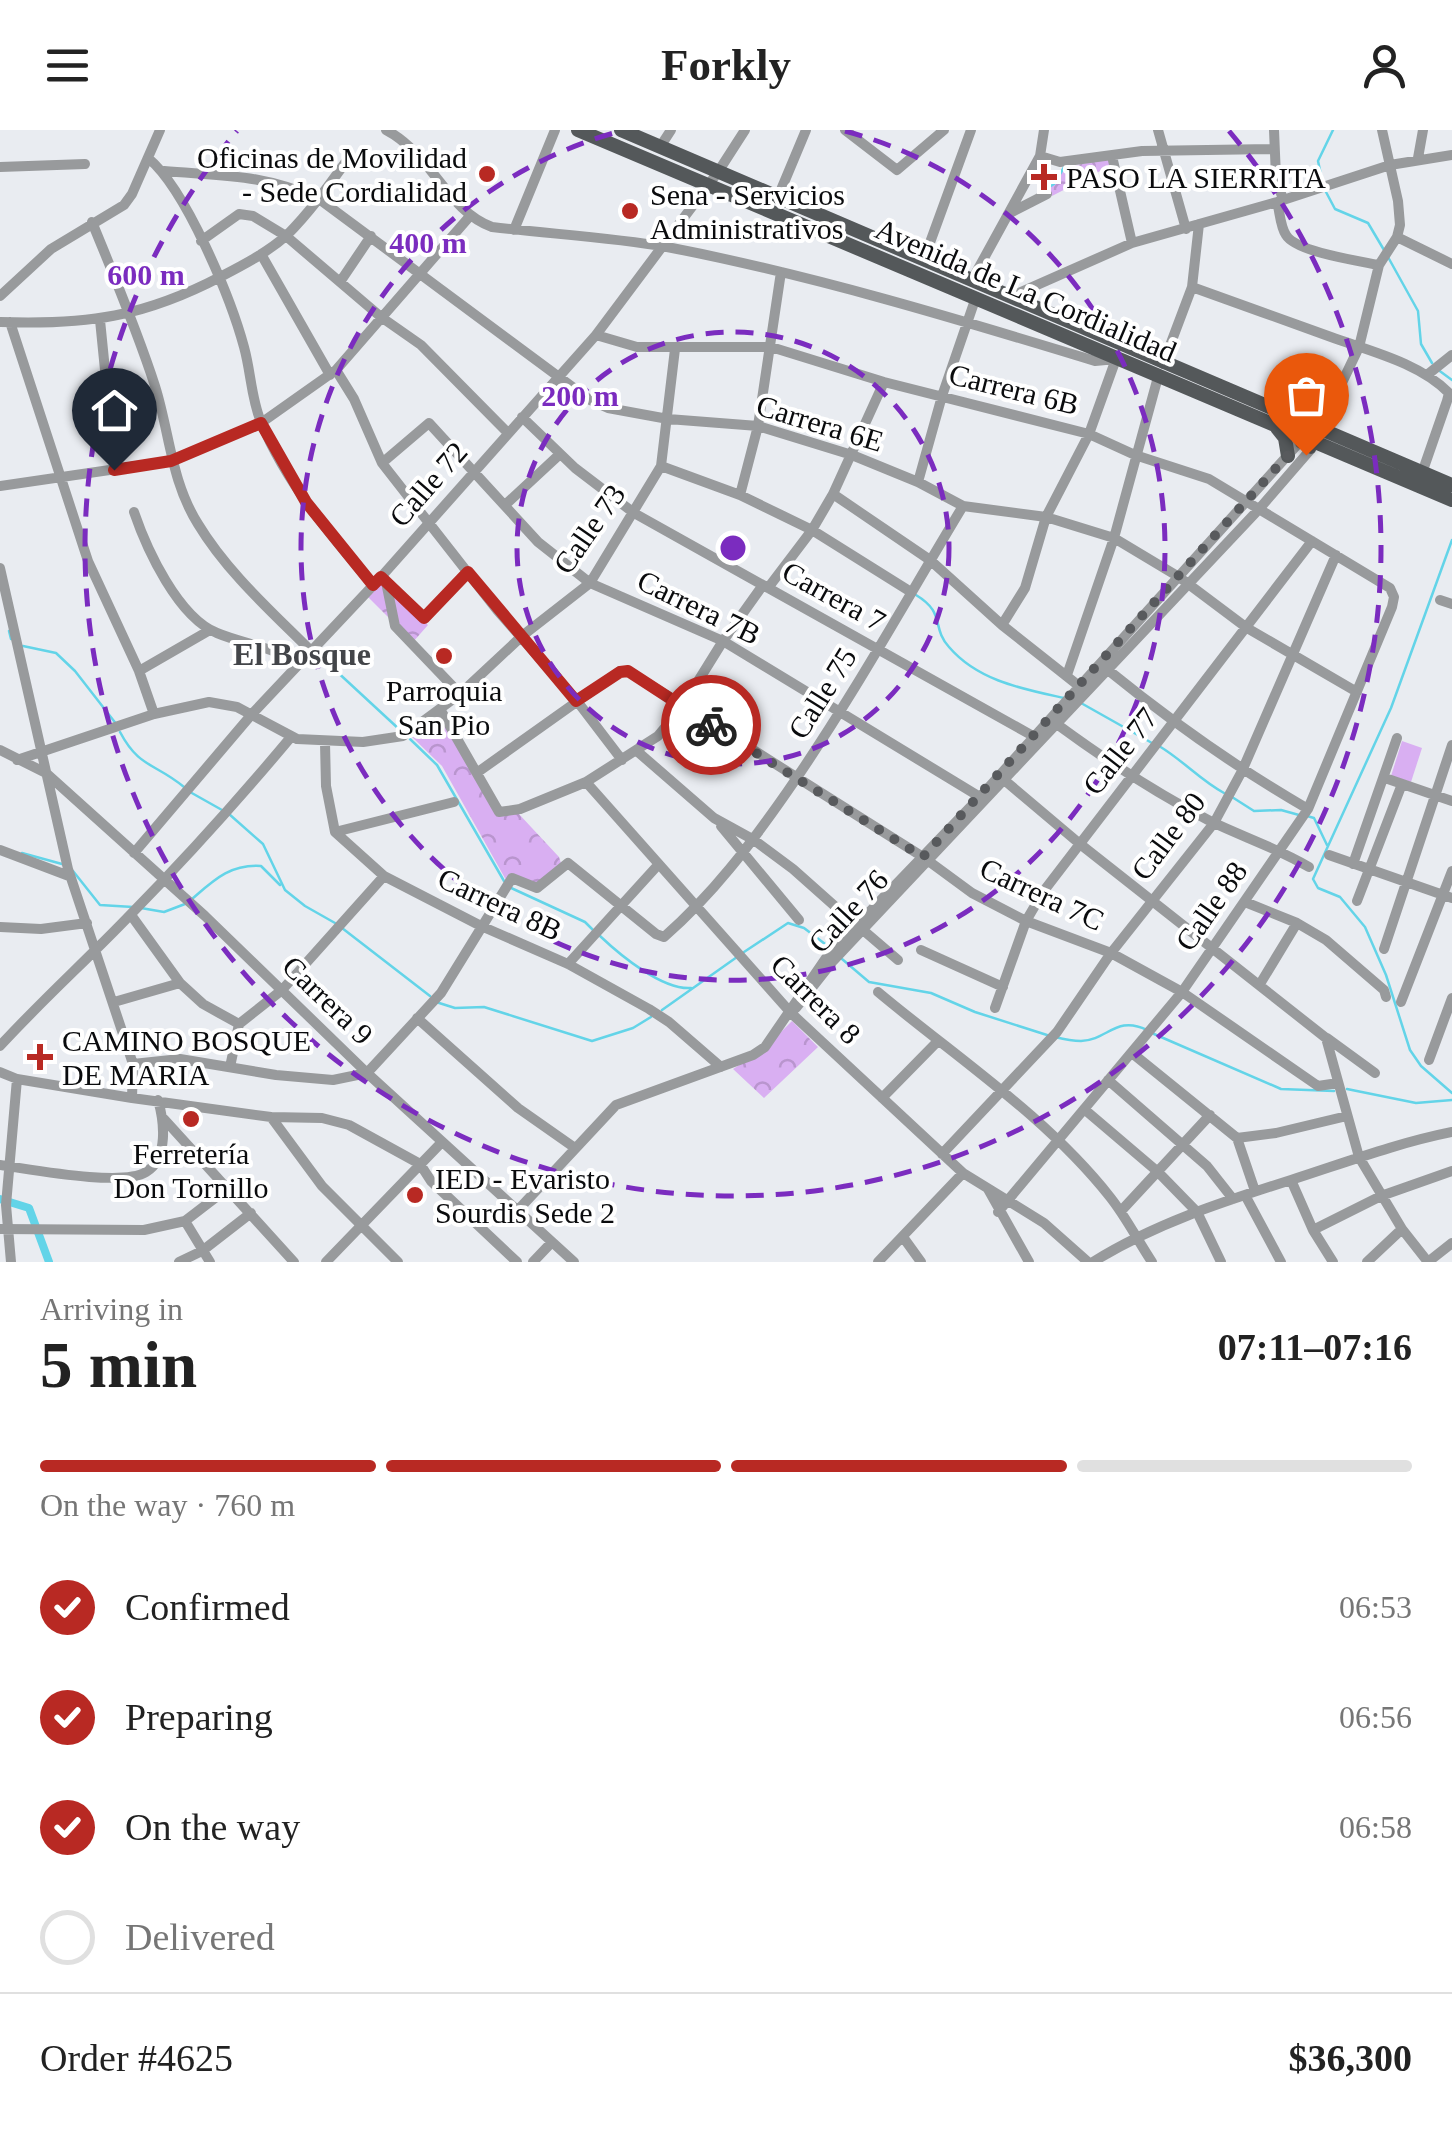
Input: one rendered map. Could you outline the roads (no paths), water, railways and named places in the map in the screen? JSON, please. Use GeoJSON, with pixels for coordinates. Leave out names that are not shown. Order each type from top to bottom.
{"type":"FeatureCollection","features":[{"type":"Feature","properties":{"kind":"main road","name":"Avenida de La Cordialidad"},"geometry":{"type":"LineString","coordinates":[[578,130],[778,197],[1012,296],[1277,427],[1314,436],[1452,485]]}},
{"type":"Feature","properties":{"kind":"main road","name":"Avenida de La Cordialidad"},"geometry":{"type":"LineString","coordinates":[[621,130],[714,178],[976,297],[1116,359],[1161,370],[1452,500]]}},
{"type":"Feature","properties":{"kind":"main road"},"geometry":{"type":"LineString","coordinates":[[1277,427],[1287,444],[1288,456]]}},
{"type":"Feature","properties":{"kind":"street"},"geometry":{"type":"LineString","coordinates":[[0,296],[50,249],[124,205],[160,130]]}},
{"type":"Feature","properties":{"kind":"street"},"geometry":{"type":"LineString","coordinates":[[386,130],[417,151],[470,216],[492,227],[663,246],[781,272],[1095,361],[1116,359],[1089,434],[1046,517],[1025,588],[1002,624]]}},
{"type":"Feature","properties":{"kind":"street"},"geometry":{"type":"LineString","coordinates":[[514,230],[555,130]]}},
{"type":"Feature","properties":{"kind":"street"},"geometry":{"type":"LineString","coordinates":[[660,147],[671,130]]}},
{"type":"Feature","properties":{"kind":"street","name":"Calle 72"},"geometry":{"type":"LineString","coordinates":[[134,852],[252,714],[380,582],[428,520],[596,335],[714,178],[744,130]]}},
{"type":"Feature","properties":{"kind":"street"},"geometry":{"type":"LineString","coordinates":[[778,197],[806,130]]}},
{"type":"Feature","properties":{"kind":"street"},"geometry":{"type":"LineString","coordinates":[[845,130],[897,170],[944,130]]}},
{"type":"Feature","properties":{"kind":"street"},"geometry":{"type":"LineString","coordinates":[[924,259],[970,130]]}},
{"type":"Feature","properties":{"kind":"street"},"geometry":{"type":"LineString","coordinates":[[972,280],[1040,156],[1044,130]]}},
{"type":"Feature","properties":{"kind":"street"},"geometry":{"type":"LineString","coordinates":[[1158,130],[1186,229]]}},
{"type":"Feature","properties":{"kind":"street"},"geometry":{"type":"LineString","coordinates":[[1274,130],[1273,149],[1286,236],[1333,256],[1381,262]]}},
{"type":"Feature","properties":{"kind":"street"},"geometry":{"type":"LineString","coordinates":[[1382,130],[1398,201],[1396,237],[1452,264]]}},
{"type":"Feature","properties":{"kind":"street"},"geometry":{"type":"LineString","coordinates":[[1418,158],[1423,130]]}},
{"type":"Feature","properties":{"kind":"street"},"geometry":{"type":"LineString","coordinates":[[1040,156],[1060,162],[1166,150],[1273,149]]}},
{"type":"Feature","properties":{"kind":"street"},"geometry":{"type":"LineString","coordinates":[[1012,296],[1132,243],[1418,158],[1452,155]]}},
{"type":"Feature","properties":{"kind":"street"},"geometry":{"type":"LineString","coordinates":[[1112,156],[1132,243]]}},
{"type":"Feature","properties":{"kind":"street"},"geometry":{"type":"LineString","coordinates":[[148,158],[164,171],[218,278],[244,347],[261,423],[306,502],[380,582],[424,618],[468,572]]}},
{"type":"Feature","properties":{"kind":"street"},"geometry":{"type":"LineString","coordinates":[[154,714],[139,671],[88,562],[64,479],[5,322],[100,320],[130,315],[186,295],[286,236],[319,200],[345,163]]}},
{"type":"Feature","properties":{"kind":"street"},"geometry":{"type":"LineString","coordinates":[[0,167],[85,164]]}},
{"type":"Feature","properties":{"kind":"street","name":"Carrera 6E"},"geometry":{"type":"LineString","coordinates":[[164,171],[258,178],[284,184],[319,200],[557,376],[608,408],[668,419],[758,426],[852,455],[918,482],[963,506],[1046,517],[1114,538],[1183,580],[1247,628],[1357,692]]}},
{"type":"Feature","properties":{"kind":"street"},"geometry":{"type":"LineString","coordinates":[[1008,214],[1047,194]]}},
{"type":"Feature","properties":{"kind":"street"},"geometry":{"type":"LineString","coordinates":[[201,241],[242,213],[258,218],[286,236],[380,318],[421,346],[507,432]]}},
{"type":"Feature","properties":{"kind":"street"},"geometry":{"type":"LineString","coordinates":[[0,486],[171,461],[261,423],[333,372],[470,216]]}},
{"type":"Feature","properties":{"kind":"street"},"geometry":{"type":"LineString","coordinates":[[92,222],[130,315],[166,425],[171,461],[182,494],[199,526],[245,585],[310,650]]}},
{"type":"Feature","properties":{"kind":"street"},"geometry":{"type":"LineString","coordinates":[[1066,674],[1114,538],[1161,370],[1192,287],[1199,224]]}},
{"type":"Feature","properties":{"kind":"street"},"geometry":{"type":"LineString","coordinates":[[340,282],[371,236]]}},
{"type":"Feature","properties":{"kind":"street","name":"Calle 76"},"geometry":{"type":"LineString","coordinates":[[518,1210],[621,1101],[721,1067],[765,1047],[830,958],[1002,778],[1033,736],[1079,686],[1311,449],[1360,347],[1381,262],[1396,237]]}},
{"type":"Feature","properties":{"kind":"street"},"geometry":{"type":"LineString","coordinates":[[261,254],[354,400],[382,463],[622,760]]}},
{"type":"Feature","properties":{"kind":"street"},"geometry":{"type":"LineString","coordinates":[[740,494],[758,426],[781,272]]}},
{"type":"Feature","properties":{"kind":"street"},"geometry":{"type":"LineString","coordinates":[[1192,287],[1360,347],[1427,375],[1450,393],[1422,473]]}},
{"type":"Feature","properties":{"kind":"street"},"geometry":{"type":"LineString","coordinates":[[918,482],[976,297]]}},
{"type":"Feature","properties":{"kind":"street"},"geometry":{"type":"LineString","coordinates":[[100,320],[114,470]]}},
{"type":"Feature","properties":{"kind":"street","name":"Carrera 6B"},"geometry":{"type":"LineString","coordinates":[[596,335],[637,348],[771,346],[884,382],[1089,434],[1135,455],[1209,479],[1390,588]]}},
{"type":"Feature","properties":{"kind":"street","name":"Calle 73"},"geometry":{"type":"LineString","coordinates":[[294,738],[325,743],[380,741],[405,735],[460,694],[522,636],[590,583],[661,466],[675,349]]}},
{"type":"Feature","properties":{"kind":"street"},"geometry":{"type":"LineString","coordinates":[[1427,375],[1452,355]]}},
{"type":"Feature","properties":{"kind":"street"},"geometry":{"type":"LineString","coordinates":[[440,709],[501,812],[520,809],[586,782],[638,752],[658,736],[682,707],[723,640],[812,530],[852,455],[884,382]]}},
{"type":"Feature","properties":{"kind":"street","name":"Carrera 7"},"geometry":{"type":"LineString","coordinates":[[522,417],[560,454],[634,512],[1033,736]]}},
{"type":"Feature","properties":{"kind":"street","name":"Carrera 7B"},"geometry":{"type":"LineString","coordinates":[[382,463],[429,423],[538,542],[590,583],[723,640],[980,796]]}},
{"type":"Feature","properties":{"kind":"street","name":"Calle 76"},"geometry":{"type":"LineString","coordinates":[[1254,504],[1298,444],[1314,436]]}},
{"type":"Feature","properties":{"kind":"street"},"geometry":{"type":"LineString","coordinates":[[505,504],[560,454]]}},
{"type":"Feature","properties":{"kind":"street"},"geometry":{"type":"LineString","coordinates":[[661,466],[740,494],[812,530],[911,592]]}},
{"type":"Feature","properties":{"kind":"street"},"geometry":{"type":"LineString","coordinates":[[833,494],[930,560],[1079,686]]}},
{"type":"Feature","properties":{"kind":"street","name":"Calle 75"},"geometry":{"type":"LineString","coordinates":[[622,906],[656,934],[664,936],[696,909],[745,852],[842,713],[963,506]]}},
{"type":"Feature","properties":{"kind":"street"},"geometry":{"type":"LineString","coordinates":[[134,512],[143,537],[175,594],[210,630],[278,652],[298,663]]}},
{"type":"Feature","properties":{"kind":"street","name":"Calle 77"},"geometry":{"type":"LineString","coordinates":[[995,1008],[1026,921],[1080,844],[1312,541]]}},
{"type":"Feature","properties":{"kind":"street","name":"Calle 80"},"geometry":{"type":"LineString","coordinates":[[942,1154],[1057,1032],[1111,953],[1214,823],[1242,770],[1336,556]]}},
{"type":"Feature","properties":{"kind":"street"},"geometry":{"type":"LineString","coordinates":[[0,568],[5,627],[71,877],[133,1064],[132,1098]]}},
{"type":"Feature","properties":{"kind":"street","name":"Calle 76"},"geometry":{"type":"LineString","coordinates":[[926,860],[980,796],[1058,726],[1183,580]]}},
{"type":"Feature","properties":{"kind":"street"},"geometry":{"type":"LineString","coordinates":[[380,582],[395,626],[460,694]]}},
{"type":"Feature","properties":{"kind":"street","name":"Calle 88"},"geometry":{"type":"LineString","coordinates":[[998,1212],[1155,1028],[1308,810],[1392,607],[1394,597],[1390,588]]}},
{"type":"Feature","properties":{"kind":"street"},"geometry":{"type":"LineString","coordinates":[[139,671],[210,630]]}},
{"type":"Feature","properties":{"kind":"street"},"geometry":{"type":"LineString","coordinates":[[1108,670],[1174,723],[1308,810]]}},
{"type":"Feature","properties":{"kind":"street","name":"Carrera 7C"},"geometry":{"type":"LineString","coordinates":[[576,701],[620,672],[628,671],[926,860],[972,894],[1026,921],[1111,953],[1182,992],[1318,1086],[1340,1090]]}},
{"type":"Feature","properties":{"kind":"street"},"geometry":{"type":"LineString","coordinates":[[478,772],[576,701]]}},
{"type":"Feature","properties":{"kind":"street"},"geometry":{"type":"LineString","coordinates":[[0,1046],[48,992],[96,949],[228,813],[294,738],[252,714],[214,702],[154,714],[16,760]]}},
{"type":"Feature","properties":{"kind":"street"},"geometry":{"type":"LineString","coordinates":[[1058,726],[1131,778],[1308,867]]}},
{"type":"Feature","properties":{"kind":"street"},"geometry":{"type":"LineString","coordinates":[[1352,864],[1397,738]]}},
{"type":"Feature","properties":{"kind":"street"},"geometry":{"type":"LineString","coordinates":[[325,743],[326,786],[335,832],[454,802]]}},
{"type":"Feature","properties":{"kind":"street"},"geometry":{"type":"LineString","coordinates":[[1384,948],[1452,745]]}},
{"type":"Feature","properties":{"kind":"street","name":"Carrera 9"},"geometry":{"type":"LineString","coordinates":[[0,750],[46,773],[574,1262]]}},
{"type":"Feature","properties":{"kind":"street"},"geometry":{"type":"LineString","coordinates":[[638,752],[714,818],[800,920]]}},
{"type":"Feature","properties":{"kind":"street"},"geometry":{"type":"LineString","coordinates":[[1002,778],[1326,1038],[1375,1072]]}},
{"type":"Feature","properties":{"kind":"street"},"geometry":{"type":"LineString","coordinates":[[1385,778],[1452,800]]}},
{"type":"Feature","properties":{"kind":"street","name":"Carrera 8"},"geometry":{"type":"LineString","coordinates":[[586,782],[788,1014],[963,1174],[1044,1222],[1091,1262]]}},
{"type":"Feature","properties":{"kind":"street"},"geometry":{"type":"LineString","coordinates":[[1357,902],[1402,784]]}},
{"type":"Feature","properties":{"kind":"street"},"geometry":{"type":"LineString","coordinates":[[714,818],[754,840],[793,869],[898,960]]}},
{"type":"Feature","properties":{"kind":"street","name":"Carrera 8B"},"geometry":{"type":"LineString","coordinates":[[335,832],[384,876],[481,926],[568,964],[649,1009],[721,1067]]}},
{"type":"Feature","properties":{"kind":"street"},"geometry":{"type":"LineString","coordinates":[[0,850],[71,877]]}},
{"type":"Feature","properties":{"kind":"street"},"geometry":{"type":"LineString","coordinates":[[1330,855],[1448,896]]}},
{"type":"Feature","properties":{"kind":"street"},"geometry":{"type":"LineString","coordinates":[[133,1064],[180,1059],[333,1080],[366,1073],[441,993],[509,882],[537,888],[568,863],[622,906]]}},
{"type":"Feature","properties":{"kind":"street"},"geometry":{"type":"LineString","coordinates":[[568,964],[658,865]]}},
{"type":"Feature","properties":{"kind":"street"},"geometry":{"type":"LineString","coordinates":[[1402,1002],[1448,896],[1452,871]]}},
{"type":"Feature","properties":{"kind":"street"},"geometry":{"type":"LineString","coordinates":[[230,1068],[239,1024],[282,990],[384,876]]}},
{"type":"Feature","properties":{"kind":"street"},"geometry":{"type":"LineString","coordinates":[[1245,902],[1297,923],[1326,940],[1384,990],[1386,997]]}},
{"type":"Feature","properties":{"kind":"street"},"geometry":{"type":"LineString","coordinates":[[135,910],[180,983],[203,1004],[239,1024]]}},
{"type":"Feature","properties":{"kind":"street"},"geometry":{"type":"LineString","coordinates":[[0,927],[41,929],[87,923]]}},
{"type":"Feature","properties":{"kind":"street"},"geometry":{"type":"LineString","coordinates":[[1260,984],[1297,923]]}},
{"type":"Feature","properties":{"kind":"street"},"geometry":{"type":"LineString","coordinates":[[921,950],[1003,987]]}},
{"type":"Feature","properties":{"kind":"street"},"geometry":{"type":"LineString","coordinates":[[114,1002],[180,983]]}},
{"type":"Feature","properties":{"kind":"street"},"geometry":{"type":"LineString","coordinates":[[878,992],[1002,1090],[1058,1141],[1121,1211],[1152,1262]]}},
{"type":"Feature","properties":{"kind":"street"},"geometry":{"type":"LineString","coordinates":[[1429,1060],[1449,1018],[1452,998]]}},
{"type":"Feature","properties":{"kind":"street"},"geometry":{"type":"LineString","coordinates":[[418,1018],[518,1108],[576,1148]]}},
{"type":"Feature","properties":{"kind":"street"},"geometry":{"type":"LineString","coordinates":[[1326,1038],[1359,1158],[1381,1196],[1428,1262],[1452,1243]]}},
{"type":"Feature","properties":{"kind":"street"},"geometry":{"type":"LineString","coordinates":[[882,1098],[937,1042]]}},
{"type":"Feature","properties":{"kind":"street"},"geometry":{"type":"LineString","coordinates":[[1132,1053],[1237,1138],[1244,1195],[1281,1262]]}},
{"type":"Feature","properties":{"kind":"street"},"geometry":{"type":"LineString","coordinates":[[0,1072],[17,1079],[132,1098],[271,1117],[322,1118],[349,1125],[420,1164],[432,1181],[516,1262]]}},
{"type":"Feature","properties":{"kind":"street"},"geometry":{"type":"LineString","coordinates":[[11,1262],[4,1229],[5,1165],[17,1079]]}},
{"type":"Feature","properties":{"kind":"street"},"geometry":{"type":"LineString","coordinates":[[1108,1080],[1180,1146],[1244,1195]]}},
{"type":"Feature","properties":{"kind":"street"},"geometry":{"type":"LineString","coordinates":[[5,1165],[114,1178],[142,1175],[158,1157],[162,1142],[163,1119],[158,1100]]}},
{"type":"Feature","properties":{"kind":"street"},"geometry":{"type":"LineString","coordinates":[[1084,1109],[1158,1172],[1197,1212],[1221,1262]]}},
{"type":"Feature","properties":{"kind":"street"},"geometry":{"type":"LineString","coordinates":[[1121,1211],[1210,1116]]}},
{"type":"Feature","properties":{"kind":"street"},"geometry":{"type":"LineString","coordinates":[[1237,1138],[1276,1134],[1347,1116]]}},
{"type":"Feature","properties":{"kind":"street"},"geometry":{"type":"LineString","coordinates":[[271,1117],[301,1160],[398,1262]]}},
{"type":"Feature","properties":{"kind":"street"},"geometry":{"type":"LineString","coordinates":[[163,1119],[294,1262]]}},
{"type":"Feature","properties":{"kind":"street"},"geometry":{"type":"LineString","coordinates":[[1091,1262],[1135,1236],[1244,1195],[1452,1132]]}},
{"type":"Feature","properties":{"kind":"street"},"geometry":{"type":"LineString","coordinates":[[326,1262],[442,1142]]}},
{"type":"Feature","properties":{"kind":"street"},"geometry":{"type":"LineString","coordinates":[[1313,1230],[1381,1196],[1452,1171]]}},
{"type":"Feature","properties":{"kind":"street"},"geometry":{"type":"LineString","coordinates":[[878,1262],[963,1174]]}},
{"type":"Feature","properties":{"kind":"street"},"geometry":{"type":"LineString","coordinates":[[1290,1180],[1333,1262]]}},
{"type":"Feature","properties":{"kind":"street"},"geometry":{"type":"LineString","coordinates":[[4,1229],[144,1230],[185,1221],[228,1188]]}},
{"type":"Feature","properties":{"kind":"street"},"geometry":{"type":"LineString","coordinates":[[988,1188],[998,1212],[1030,1262]]}},
{"type":"Feature","properties":{"kind":"street"},"geometry":{"type":"LineString","coordinates":[[179,1262],[202,1251],[250,1213]]}},
{"type":"Feature","properties":{"kind":"street"},"geometry":{"type":"LineString","coordinates":[[185,1221],[210,1262]]}},
{"type":"Feature","properties":{"kind":"street"},"geometry":{"type":"LineString","coordinates":[[1367,1262],[1402,1229]]}},
{"type":"Feature","properties":{"kind":"street"},"geometry":{"type":"LineString","coordinates":[[903,1237],[921,1262]]}},
{"type":"Feature","properties":{"kind":"street"},"geometry":{"type":"LineString","coordinates":[[534,1262],[552,1242]]}},
{"type":"Feature","properties":{"kind":"waterway"},"geometry":{"type":"LineString","coordinates":[[1323,184],[1318,161],[1333,130]]}},
{"type":"Feature","properties":{"kind":"waterway"},"geometry":{"type":"LineString","coordinates":[[1046,189],[1054,184],[1066,164]]}},
{"type":"Feature","properties":{"kind":"waterway"},"geometry":{"type":"LineString","coordinates":[[1326,192],[1335,209],[1368,223],[1384,250]]}},
{"type":"Feature","properties":{"kind":"waterway"},"geometry":{"type":"LineString","coordinates":[[1388,257],[1418,311],[1421,344],[1432,363]]}},
{"type":"Feature","properties":{"kind":"waterway"},"geometry":{"type":"LineString","coordinates":[[1437,369],[1452,380]]}},
{"type":"Feature","properties":{"kind":"waterway"},"geometry":{"type":"LineString","coordinates":[[1452,540],[1391,708],[1313,879],[1318,888],[1340,897],[1365,927],[1386,975],[1410,1050],[1421,1066],[1452,1093]]}},
{"type":"Feature","properties":{"kind":"waterway"},"geometry":{"type":"LineString","coordinates":[[916,595],[935,614],[949,647],[973,668],[1002,682],[1064,698]]}},
{"type":"Feature","properties":{"kind":"waterway"},"geometry":{"type":"LineString","coordinates":[[9,631],[11,639]]}},
{"type":"Feature","properties":{"kind":"waterway"},"geometry":{"type":"LineString","coordinates":[[23,646],[56,653],[117,725]]}},
{"type":"Feature","properties":{"kind":"waterway"},"geometry":{"type":"LineString","coordinates":[[319,648],[320,656],[400,730]]}},
{"type":"Feature","properties":{"kind":"waterway"},"geometry":{"type":"LineString","coordinates":[[1081,703],[1152,743]]}},
{"type":"Feature","properties":{"kind":"waterway"},"geometry":{"type":"LineString","coordinates":[[120,732],[141,759],[184,787]]}},
{"type":"Feature","properties":{"kind":"waterway"},"geometry":{"type":"LineString","coordinates":[[410,739],[437,765],[504,881]]}},
{"type":"Feature","properties":{"kind":"waterway"},"geometry":{"type":"LineString","coordinates":[[1159,746],[1224,793]]}},
{"type":"Feature","properties":{"kind":"waterway"},"geometry":{"type":"LineString","coordinates":[[190,792],[222,810]]}},
{"type":"Feature","properties":{"kind":"waterway"},"geometry":{"type":"LineString","coordinates":[[1232,797],[1254,811],[1281,810],[1299,815]]}},
{"type":"Feature","properties":{"kind":"waterway"},"geometry":{"type":"LineString","coordinates":[[229,814],[263,844],[285,890],[335,923]]}},
{"type":"Feature","properties":{"kind":"waterway"},"geometry":{"type":"LineString","coordinates":[[1307,816],[1314,818],[1327,845]]}},
{"type":"Feature","properties":{"kind":"waterway"},"geometry":{"type":"LineString","coordinates":[[22,853],[62,864]]}},
{"type":"Feature","properties":{"kind":"waterway"},"geometry":{"type":"LineString","coordinates":[[192,899],[223,875],[250,866],[261,866],[280,885]]}},
{"type":"Feature","properties":{"kind":"waterway"},"geometry":{"type":"LineString","coordinates":[[73,871],[100,905],[133,907]]}},
{"type":"Feature","properties":{"kind":"waterway"},"geometry":{"type":"LineString","coordinates":[[509,887],[585,922],[594,931]]}},
{"type":"Feature","properties":{"kind":"waterway"},"geometry":{"type":"LineString","coordinates":[[141,908],[164,912],[185,904]]}},
{"type":"Feature","properties":{"kind":"waterway"},"geometry":{"type":"LineString","coordinates":[[744,952],[788,923],[804,928],[829,947]]}},
{"type":"Feature","properties":{"kind":"waterway"},"geometry":{"type":"LineString","coordinates":[[342,928],[430,996]]}},
{"type":"Feature","properties":{"kind":"waterway"},"geometry":{"type":"LineString","coordinates":[[600,936],[655,977],[691,988]]}},
{"type":"Feature","properties":{"kind":"waterway"},"geometry":{"type":"LineString","coordinates":[[662,1010],[737,957]]}},
{"type":"Feature","properties":{"kind":"waterway"},"geometry":{"type":"LineString","coordinates":[[842,959],[869,982],[931,993],[1047,1035]]}},
{"type":"Feature","properties":{"kind":"waterway"},"geometry":{"type":"LineString","coordinates":[[436,1002],[455,1008],[484,1007],[592,1041],[633,1028],[651,1017]]}},
{"type":"Feature","properties":{"kind":"waterway"},"geometry":{"type":"LineString","coordinates":[[1055,1037],[1090,1040],[1127,1025],[1147,1030]]}},
{"type":"Feature","properties":{"kind":"waterway"},"geometry":{"type":"LineString","coordinates":[[1154,1034],[1281,1089],[1334,1091]]}},
{"type":"Feature","properties":{"kind":"waterway"},"geometry":{"type":"LineString","coordinates":[[1347,1089],[1416,1103],[1452,1100]]}},
{"type":"Feature","properties":{"kind":"waterway"},"geometry":{"type":"LineString","coordinates":[[0,1199],[29,1208],[49,1262]]}},
{"type":"Feature","properties":{"kind":"place","name":"Oficinas de Movilidad - Sede Cordialidad"},"geometry":{"type":"Point","coordinates":[487,174]}},
{"type":"Feature","properties":{"kind":"place","name":"PASO LA SIERRITA"},"geometry":{"type":"Point","coordinates":[1044,177]}},
{"type":"Feature","properties":{"kind":"place","name":"Sena - Servicios Administrativos"},"geometry":{"type":"Point","coordinates":[630,211]}},
{"type":"Feature","properties":{"kind":"place","name":"Parroquia San Pio"},"geometry":{"type":"Point","coordinates":[444,656]}},
{"type":"Feature","properties":{"kind":"place","name":"CAMINO BOSQUE DE MARIA"},"geometry":{"type":"Point","coordinates":[40,1057]}},
{"type":"Feature","properties":{"kind":"place","name":"Ferretería Don Tornillo"},"geometry":{"type":"Point","coordinates":[191,1119]}},
{"type":"Feature","properties":{"kind":"place","name":"IED - Evaristo Sourdis Sede 2"},"geometry":{"type":"Point","coordinates":[415,1195]}},
{"type":"Feature","properties":{"kind":"district","name":"El Bosque"},"geometry":{"type":"Point","coordinates":[302,654]}}]}
